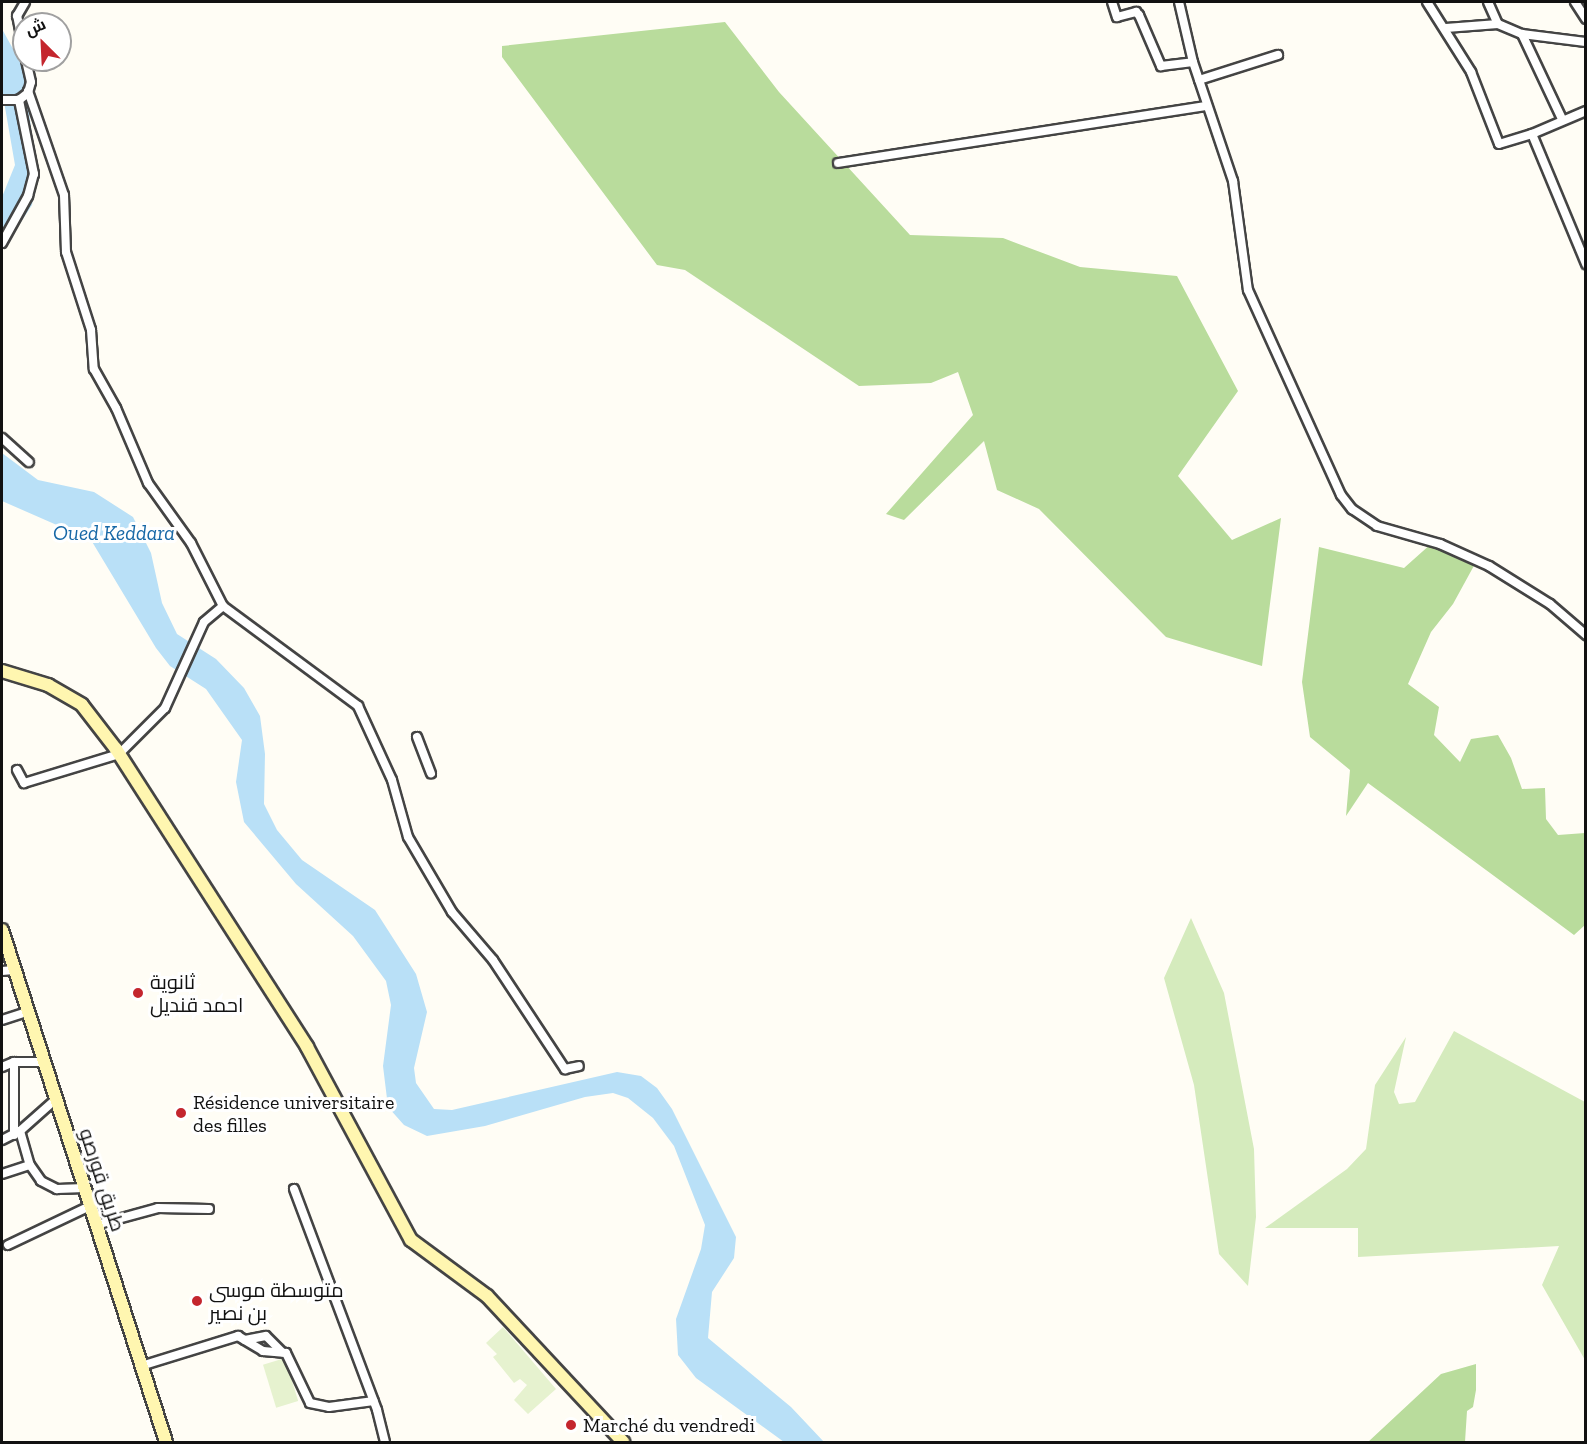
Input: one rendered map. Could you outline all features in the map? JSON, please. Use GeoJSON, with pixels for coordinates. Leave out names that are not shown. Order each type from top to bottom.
{"type":"FeatureCollection","features":[{"type":"Feature","properties":{"kind":"main road"},"geometry":{"type":"LineString","coordinates":[[2,671],[66,693],[82,705],[119,754],[307,1047],[411,1240],[487,1296],[623,1443]]}},
{"type":"Feature","properties":{"kind":"main road","name":"طريق قورصو"},"geometry":{"type":"LineString","coordinates":[[2,930],[8,970],[27,1012],[44,1062],[166,1443]]}},
{"type":"Feature","properties":{"kind":"street"},"geometry":{"type":"LineString","coordinates":[[1112,2],[1117,17],[1136,12],[1139,15],[1161,66],[1193,62]]}},
{"type":"Feature","properties":{"kind":"street"},"geometry":{"type":"LineString","coordinates":[[1179,2],[1193,62],[1233,181],[1248,290],[1341,495],[1352,509],[1377,526],[1440,544],[1489,566],[1550,604],[1586,635]]}},
{"type":"Feature","properties":{"kind":"street"},"geometry":{"type":"LineString","coordinates":[[1427,2],[1446,28],[1471,72],[1499,144],[1532,134],[1562,119],[1586,111]]}},
{"type":"Feature","properties":{"kind":"street"},"geometry":{"type":"LineString","coordinates":[[1488,2],[1498,24]]}},
{"type":"Feature","properties":{"kind":"street"},"geometry":{"type":"LineString","coordinates":[[1575,2],[1586,20]]}},
{"type":"Feature","properties":{"kind":"street"},"geometry":{"type":"LineString","coordinates":[[1446,28],[1498,24],[1522,34],[1586,42]]}},
{"type":"Feature","properties":{"kind":"street"},"geometry":{"type":"LineString","coordinates":[[1522,34],[1562,119]]}},
{"type":"Feature","properties":{"kind":"street"},"geometry":{"type":"LineString","coordinates":[[1199,80],[1278,56]]}},
{"type":"Feature","properties":{"kind":"street"},"geometry":{"type":"LineString","coordinates":[[2,100],[17,99],[28,91],[31,82],[29,72]]}},
{"type":"Feature","properties":{"kind":"street"},"geometry":{"type":"LineString","coordinates":[[28,91],[64,195],[66,252],[91,330],[94,369],[116,408],[148,483],[192,543],[223,606],[358,706],[392,780],[408,837],[452,912],[493,960],[564,1069],[579,1066]]}},
{"type":"Feature","properties":{"kind":"street"},"geometry":{"type":"LineString","coordinates":[[2,243],[33,182],[33,159],[17,99]]}},
{"type":"Feature","properties":{"kind":"street"},"geometry":{"type":"LineString","coordinates":[[838,164],[1207,106]]}},
{"type":"Feature","properties":{"kind":"street"},"geometry":{"type":"LineString","coordinates":[[1532,134],[1586,264]]}},
{"type":"Feature","properties":{"kind":"street"},"geometry":{"type":"LineString","coordinates":[[2,438],[29,462]]}},
{"type":"Feature","properties":{"kind":"street"},"geometry":{"type":"LineString","coordinates":[[17,770],[24,783],[119,754],[173,696],[204,622],[223,606]]}},
{"type":"Feature","properties":{"kind":"street"},"geometry":{"type":"LineString","coordinates":[[417,737],[431,773]]}},
{"type":"Feature","properties":{"kind":"street"},"geometry":{"type":"LineString","coordinates":[[2,1020],[27,1012]]}},
{"type":"Feature","properties":{"kind":"street"},"geometry":{"type":"LineString","coordinates":[[2,1066],[14,1062],[44,1062]]}},
{"type":"Feature","properties":{"kind":"street"},"geometry":{"type":"LineString","coordinates":[[14,1062],[17,1133],[30,1165],[48,1185],[85,1188]]}},
{"type":"Feature","properties":{"kind":"street"},"geometry":{"type":"LineString","coordinates":[[2,1140],[17,1133],[56,1098]]}},
{"type":"Feature","properties":{"kind":"street"},"geometry":{"type":"LineString","coordinates":[[2,1174],[30,1165]]}},
{"type":"Feature","properties":{"kind":"street"},"geometry":{"type":"LineString","coordinates":[[294,1189],[374,1401],[385,1443]]}},
{"type":"Feature","properties":{"kind":"street"},"geometry":{"type":"LineString","coordinates":[[8,1245],[90,1206]]}},
{"type":"Feature","properties":{"kind":"street"},"geometry":{"type":"LineString","coordinates":[[96,1225],[158,1208],[209,1209]]}},
{"type":"Feature","properties":{"kind":"street"},"geometry":{"type":"LineString","coordinates":[[141,1366],[234,1336],[263,1351],[282,1352]]}},
{"type":"Feature","properties":{"kind":"street"},"geometry":{"type":"LineString","coordinates":[[245,1340],[266,1336],[288,1355],[310,1403],[329,1407],[374,1401]]}},
{"type":"Feature","properties":{"kind":"green space"},"geometry":{"type":"Polygon","coordinates":[[[725,22],[779,92],[910,235],[1003,238],[1080,267],[1177,276],[1238,391],[1178,476],[1232,540],[1281,518],[1262,666],[1166,637],[1039,509],[997,490],[984,441],[904,520],[886,514],[973,415],[958,372],[931,383],[859,386],[685,270],[657,265],[502,57],[502,46],[725,22]]]}},
{"type":"Feature","properties":{"kind":"green space"},"geometry":{"type":"Polygon","coordinates":[[[1432,543],[1476,562],[1453,604],[1431,632],[1408,684],[1439,707],[1434,735],[1460,762],[1471,739],[1498,735],[1511,758],[1522,789],[1545,788],[1546,819],[1558,835],[1585,833],[1585,925],[1574,935],[1368,783],[1346,816],[1350,770],[1310,737],[1302,682],[1319,547],[1404,568],[1432,543]]]}},
{"type":"Feature","properties":{"kind":"green space"},"geometry":{"type":"Polygon","coordinates":[[[1191,918],[1224,993],[1254,1149],[1256,1217],[1248,1286],[1219,1254],[1194,1085],[1164,978],[1191,918]]]}},
{"type":"Feature","properties":{"kind":"green space"},"geometry":{"type":"Polygon","coordinates":[[[1454,1031],[1585,1102],[1585,1360],[1542,1285],[1559,1246],[1358,1257],[1358,1228],[1265,1228],[1347,1169],[1366,1149],[1375,1085],[1406,1037],[1394,1092],[1399,1104],[1415,1102],[1454,1031]]]}},
{"type":"Feature","properties":{"kind":"green space"},"geometry":{"type":"Polygon","coordinates":[[[503,1327],[556,1389],[528,1414],[514,1400],[527,1385],[520,1379],[514,1383],[493,1357],[497,1354],[486,1343],[503,1327]]]}},
{"type":"Feature","properties":{"kind":"green space"},"geometry":{"type":"Polygon","coordinates":[[[285,1358],[298,1401],[276,1408],[263,1365],[285,1358]]]}},
{"type":"Feature","properties":{"kind":"green space"},"geometry":{"type":"Polygon","coordinates":[[[1476,1364],[1476,1390],[1473,1407],[1467,1411],[1465,1442],[1368,1442],[1441,1374],[1476,1364]]]}},
{"type":"Feature","properties":{"kind":"water"},"geometry":{"type":"Polygon","coordinates":[[[2,29],[12,47],[12,72],[24,72],[37,173],[32,205],[2,251],[2,197],[15,165],[2,90],[2,29]]]}},
{"type":"Feature","properties":{"kind":"water","name":"Oued Keddara"},"geometry":{"type":"Polygon","coordinates":[[[2,453],[38,480],[94,492],[133,517],[151,553],[162,603],[177,634],[216,659],[244,688],[260,716],[265,754],[264,804],[277,830],[302,860],[375,910],[416,974],[427,1012],[414,1068],[416,1083],[434,1109],[452,1110],[617,1072],[641,1076],[657,1088],[672,1109],[736,1237],[734,1258],[712,1292],[708,1338],[791,1407],[824,1442],[784,1442],[696,1378],[678,1355],[676,1319],[701,1249],[705,1225],[674,1146],[653,1118],[628,1098],[613,1093],[585,1097],[485,1126],[427,1136],[404,1125],[388,1107],[383,1066],[391,1005],[386,981],[353,936],[296,884],[244,822],[236,782],[242,740],[206,689],[170,666],[156,648],[91,540],[2,501],[2,453]]]}},
{"type":"Feature","properties":{"kind":"place","name":"ثانوية احمد قنديل"},"geometry":{"type":"Point","coordinates":[138,993]}},
{"type":"Feature","properties":{"kind":"place","name":"Résidence universitaire des filles"},"geometry":{"type":"Point","coordinates":[181,1113]}},
{"type":"Feature","properties":{"kind":"place","name":"متوسطة موسى بن نصير"},"geometry":{"type":"Point","coordinates":[197,1301]}},
{"type":"Feature","properties":{"kind":"place","name":"Marché du vendredi"},"geometry":{"type":"Point","coordinates":[571,1425]}}]}
